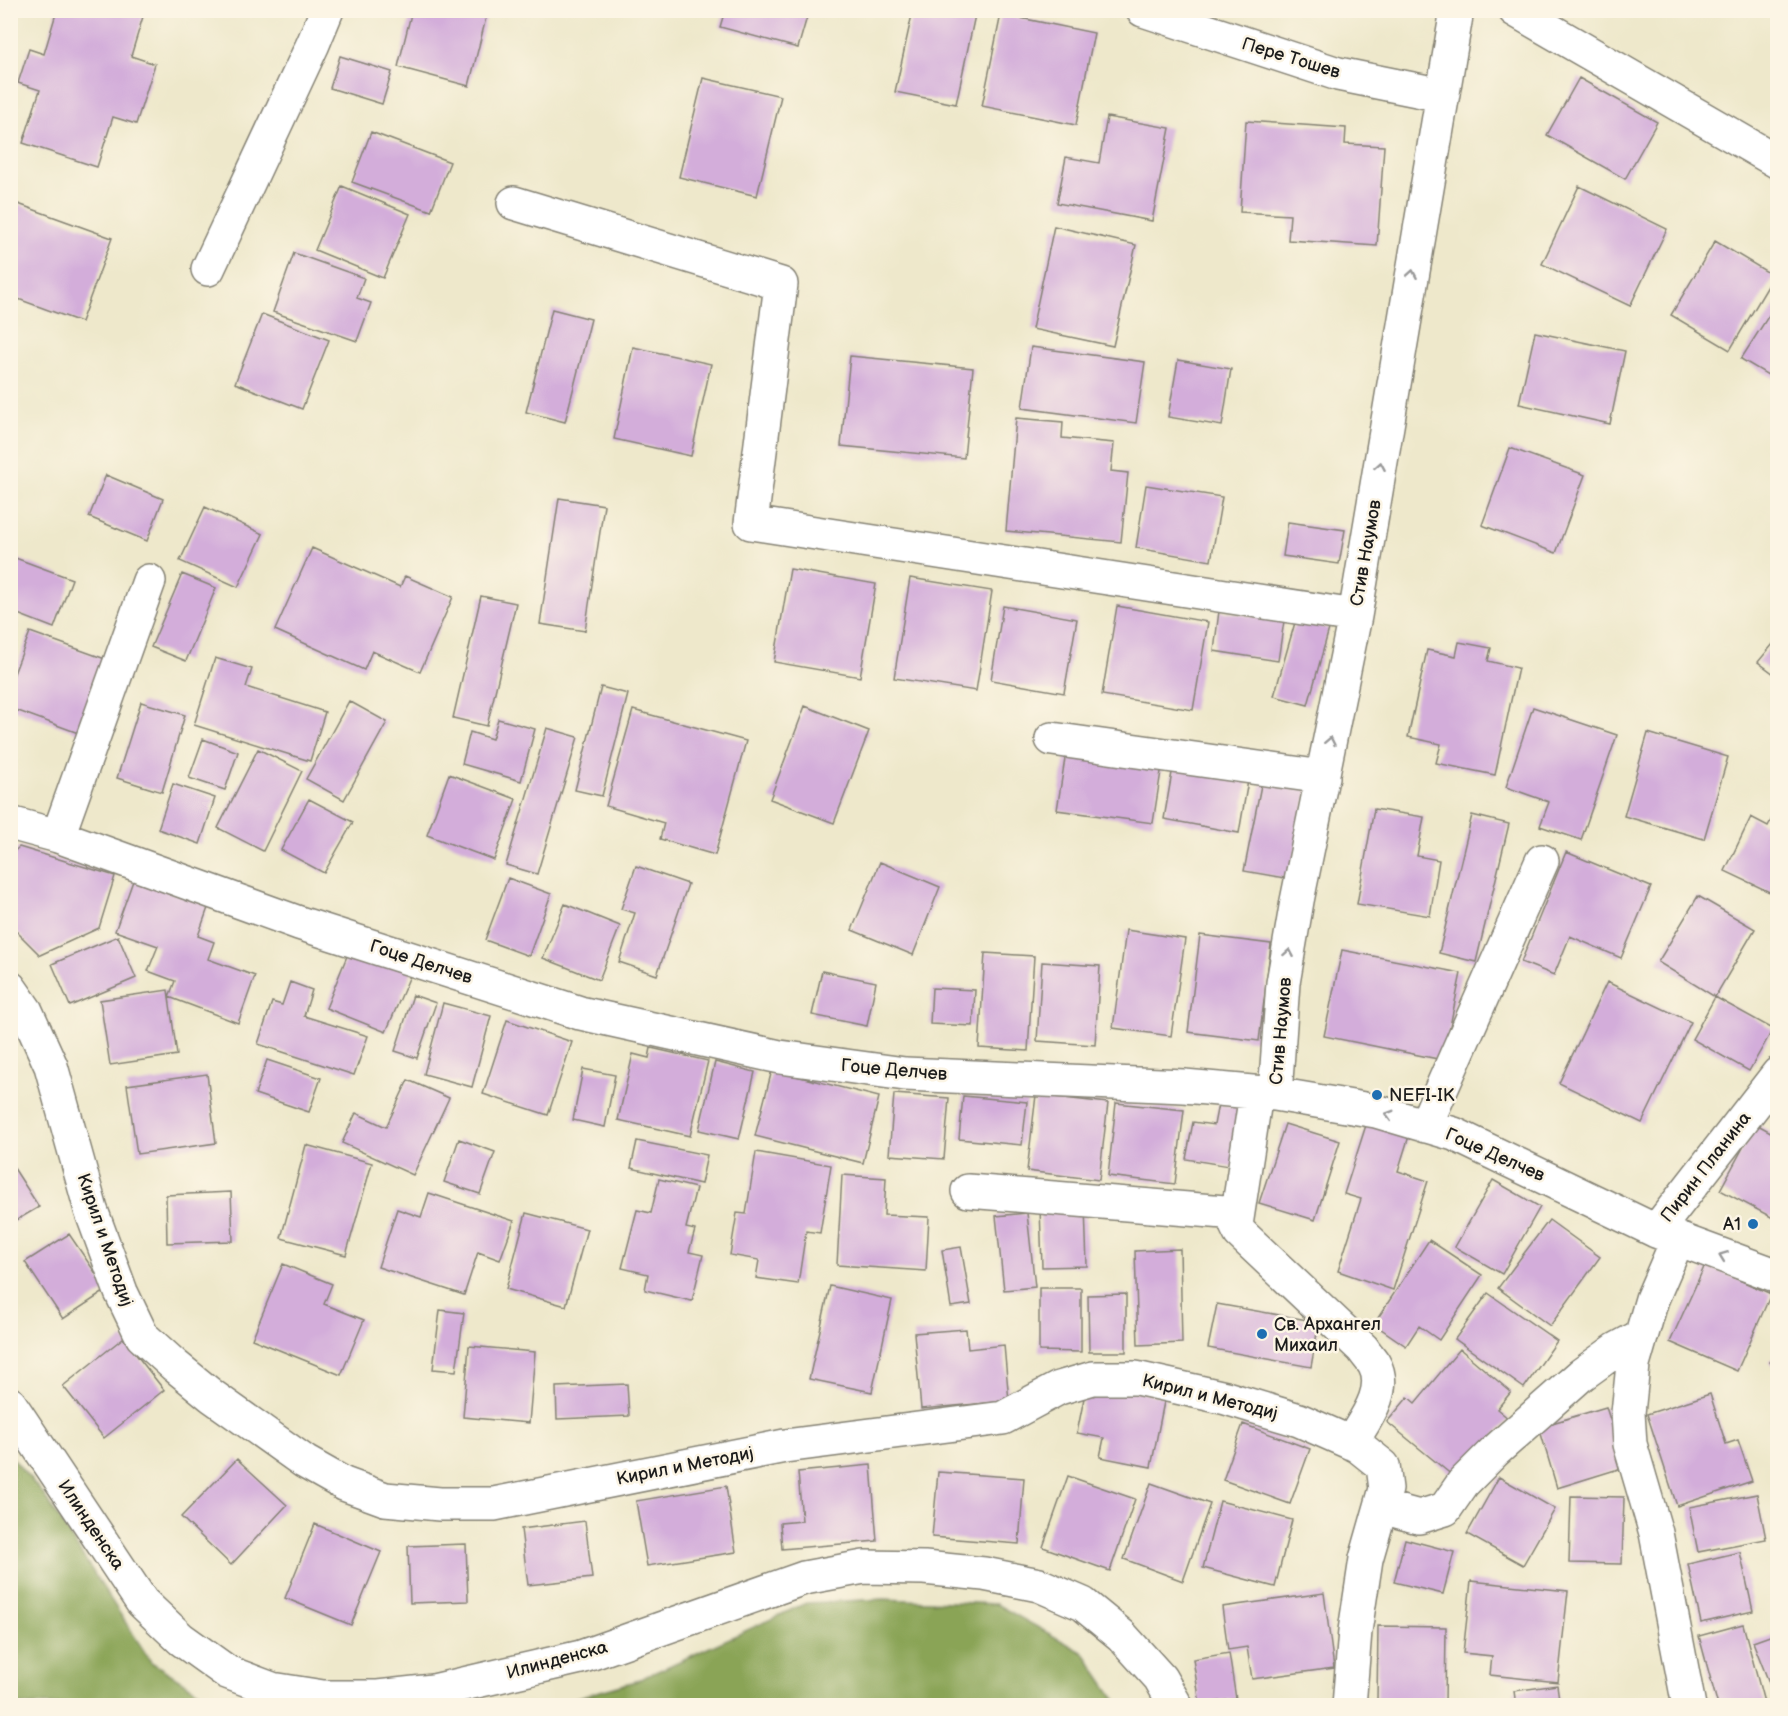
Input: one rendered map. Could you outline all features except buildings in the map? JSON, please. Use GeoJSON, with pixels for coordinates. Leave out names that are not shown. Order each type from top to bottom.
{"type":"FeatureCollection","features":[{"type":"Feature","properties":{"kind":"street"},"geometry":{"type":"LineString","coordinates":[[208,269],[327,10]]}},
{"type":"Feature","properties":{"kind":"street","name":"Пере Тошев"},"geometry":{"type":"LineString","coordinates":[[1143,10],[1338,74],[1442,95]]}},
{"type":"Feature","properties":{"kind":"street","name":"Стив Наумов"},"geometry":{"type":"LineString","coordinates":[[1237,1213],[1266,1094],[1297,901],[1355,616],[1457,10]]}},
{"type":"Feature","properties":{"kind":"street"},"geometry":{"type":"LineString","coordinates":[[1515,10],[1778,162]]}},
{"type":"Feature","properties":{"kind":"street"},"geometry":{"type":"LineString","coordinates":[[514,203],[781,284],[751,523],[1355,616]]}},
{"type":"Feature","properties":{"kind":"street"},"geometry":{"type":"LineString","coordinates":[[58,836],[149,581]]}},
{"type":"Feature","properties":{"kind":"street"},"geometry":{"type":"LineString","coordinates":[[1053,739],[1323,777]]}},
{"type":"Feature","properties":{"kind":"street","name":"Гоце Делчев"},"geometry":{"type":"LineString","coordinates":[[10,823],[58,836],[299,922],[580,1013],[780,1057],[905,1074],[1184,1086],[1266,1094],[1376,1111],[1454,1134],[1667,1235],[1778,1276]]}},
{"type":"Feature","properties":{"kind":"street"},"geometry":{"type":"LineString","coordinates":[[1425,1126],[1542,861]]}},
{"type":"Feature","properties":{"kind":"street","name":"Кирил и Методиј"},"geometry":{"type":"LineString","coordinates":[[10,988],[26,1011],[51,1066],[91,1210],[121,1292],[142,1336],[212,1396],[305,1462],[344,1484],[385,1499],[440,1504],[494,1504],[785,1446],[1003,1418],[1059,1388],[1094,1378],[1136,1378],[1226,1398],[1299,1420],[1358,1446],[1383,1466],[1386,1489],[1366,1559],[1355,1631],[1349,1706]]}},
{"type":"Feature","properties":{"kind":"street","name":"Пирин Планина"},"geometry":{"type":"LineString","coordinates":[[1689,1706],[1656,1533],[1630,1444],[1628,1413],[1633,1365],[1667,1235],[1778,1074]]}},
{"type":"Feature","properties":{"kind":"street"},"geometry":{"type":"LineString","coordinates":[[968,1191],[1237,1213],[1236,1225],[1240,1233],[1363,1349],[1375,1366],[1378,1384],[1375,1401],[1351,1443]]}},
{"type":"Feature","properties":{"kind":"street"},"geometry":{"type":"LineString","coordinates":[[1382,1507],[1419,1516],[1444,1509],[1463,1483],[1494,1452],[1581,1375],[1617,1349],[1641,1336]]}},
{"type":"Feature","properties":{"kind":"street","name":"Илинденска"},"geometry":{"type":"LineString","coordinates":[[10,1404],[142,1602],[181,1639],[227,1672],[272,1689],[323,1697],[378,1697],[433,1691],[581,1657],[804,1578],[864,1567],[924,1568],[984,1574],[1039,1584],[1083,1604],[1121,1635],[1161,1678],[1176,1706]]}},
{"type":"Feature","properties":{"kind":"green space"},"geometry":{"type":"Polygon","coordinates":[[[10,1455],[43,1494],[151,1662],[221,1705],[11,1705],[10,1455]]]}},
{"type":"Feature","properties":{"kind":"green space"},"geometry":{"type":"Polygon","coordinates":[[[883,1599],[996,1604],[1084,1653],[1119,1705],[551,1705],[636,1681],[806,1603],[883,1599]]]}},
{"type":"Feature","properties":{"kind":"place","name":"NEFI-IK"},"geometry":{"type":"Point","coordinates":[1377,1095]}},
{"type":"Feature","properties":{"kind":"place","name":"A1"},"geometry":{"type":"Point","coordinates":[1753,1224]}},
{"type":"Feature","properties":{"kind":"place","name":"Св. Архангел Михаил"},"geometry":{"type":"Point","coordinates":[1262,1334]}}]}
